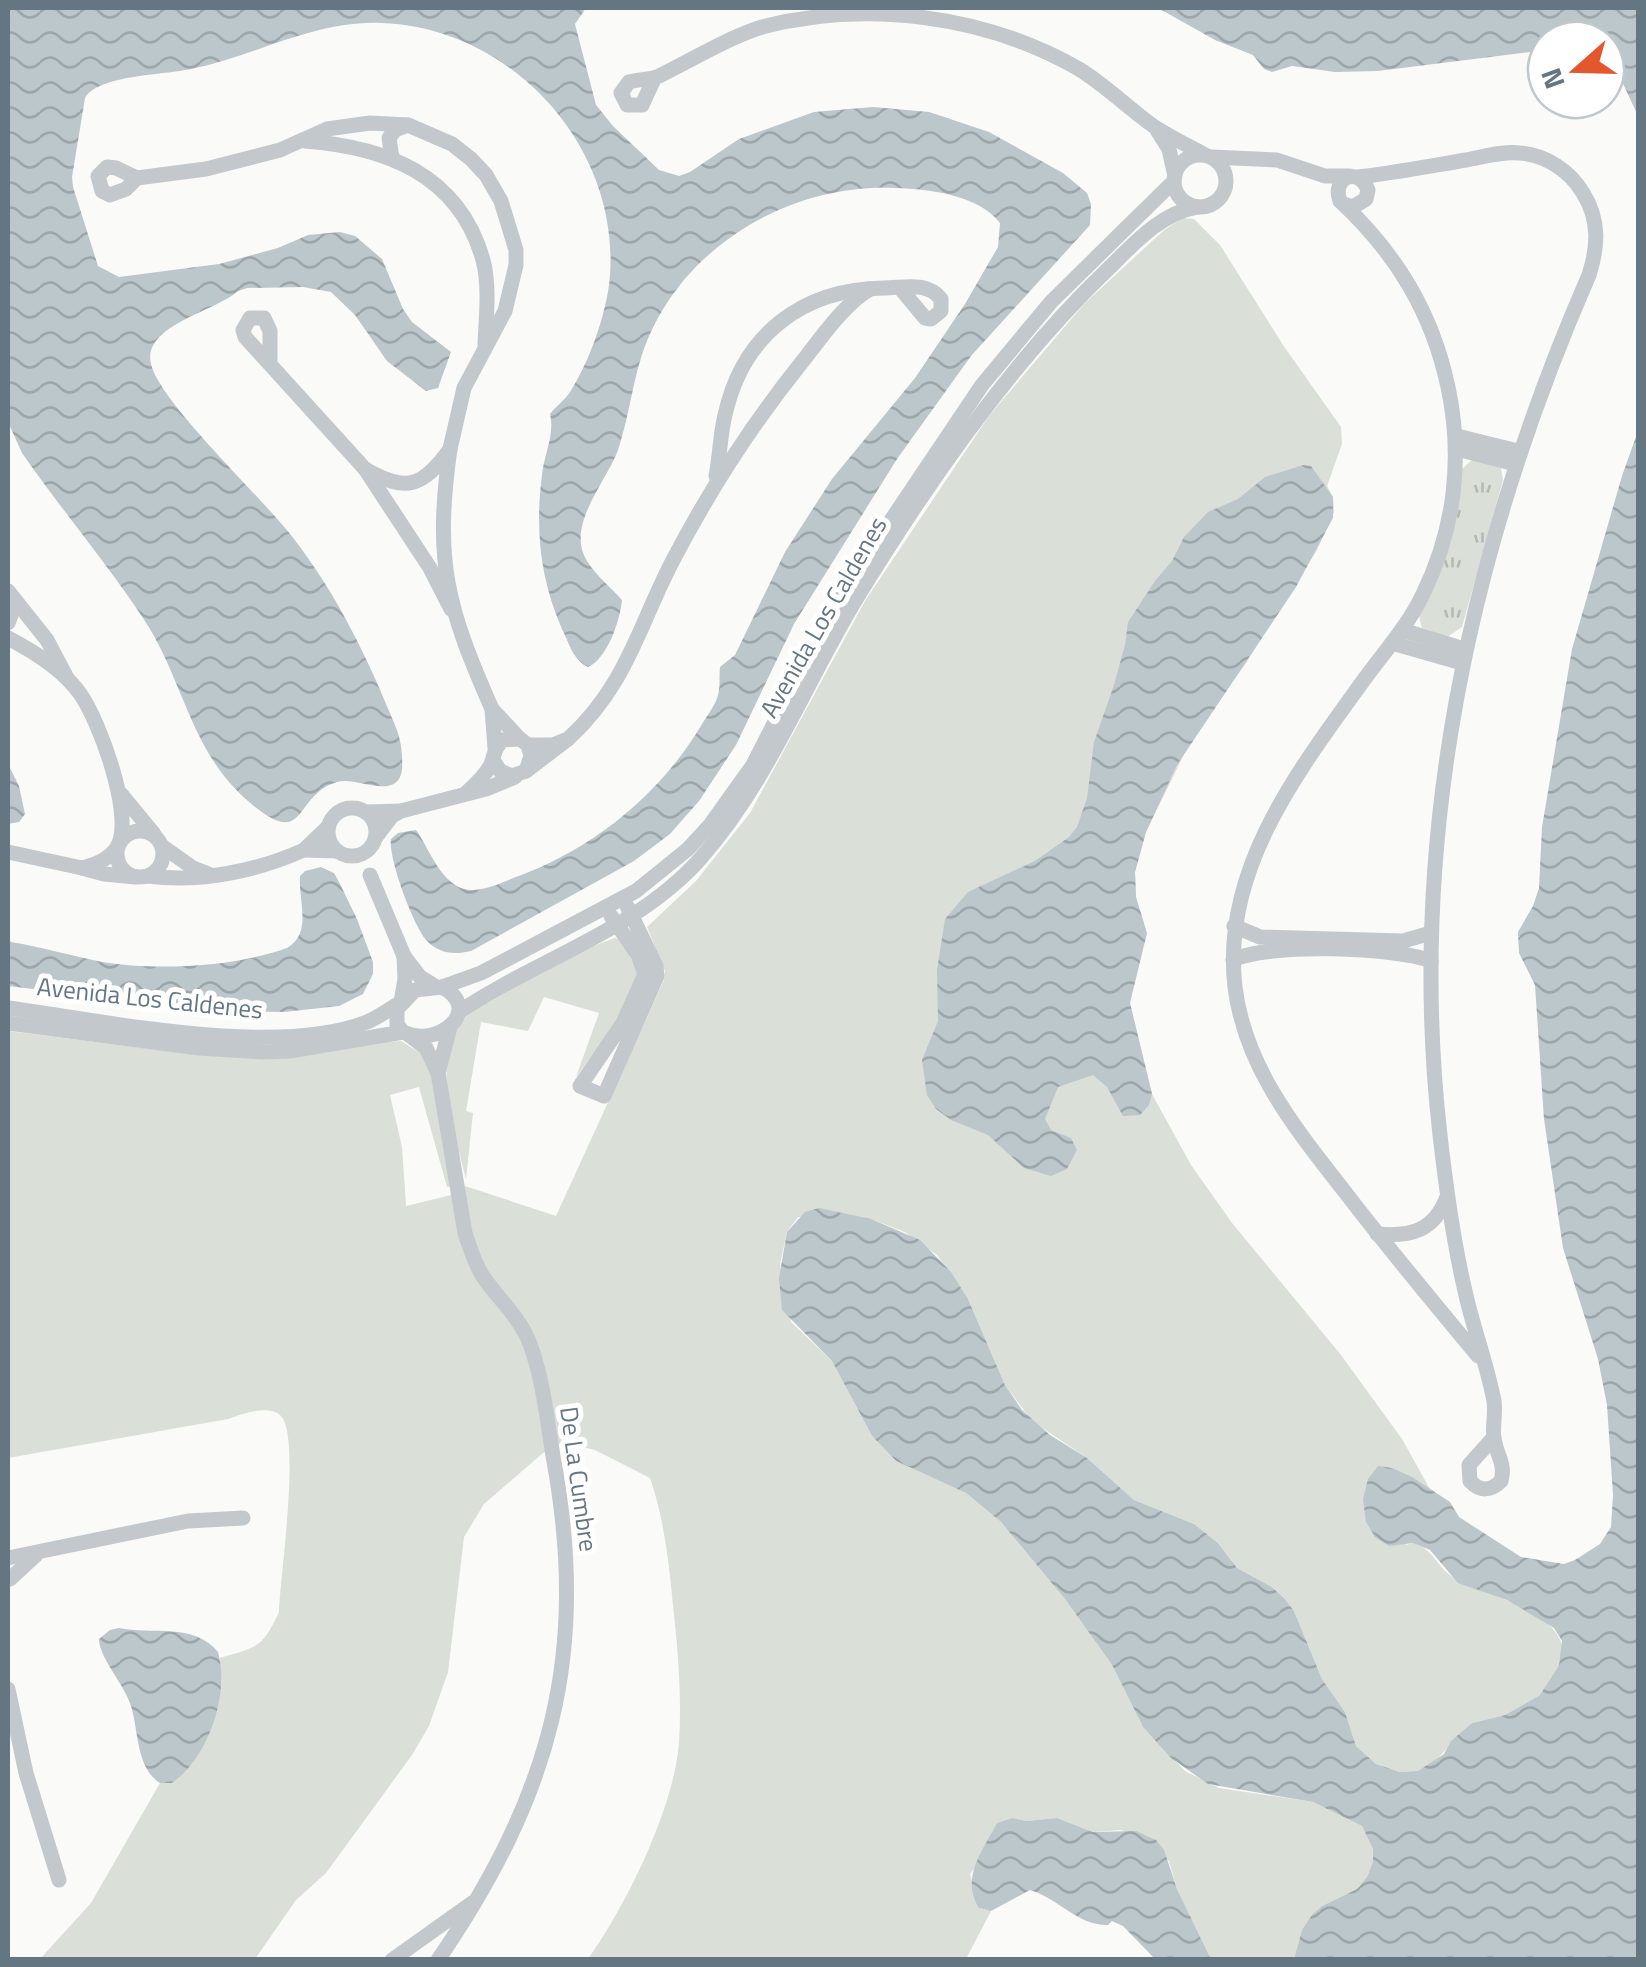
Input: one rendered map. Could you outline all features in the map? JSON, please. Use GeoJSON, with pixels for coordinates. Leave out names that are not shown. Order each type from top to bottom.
{"type":"FeatureCollection","features":[{"type":"Feature","properties":{"kind":"street"},"geometry":{"type":"LineString","coordinates":[[654,78],[735,37],[788,20],[863,12],[918,15],[972,24],[1053,56],[1109,90],[1155,127],[1224,169],[1226,186]]}},
{"type":"Feature","properties":{"kind":"street"},"geometry":{"type":"LineString","coordinates":[[137,178],[206,170],[305,141],[346,124],[408,125],[452,144],[486,175],[502,201],[516,250],[514,279],[506,311],[464,388],[450,449],[442,531],[451,609]]}},
{"type":"Feature","properties":{"kind":"street"},"geometry":{"type":"LineString","coordinates":[[392,158],[389,138],[395,130],[408,125]]}},
{"type":"Feature","properties":{"kind":"street"},"geometry":{"type":"LineString","coordinates":[[1155,127],[1170,149],[1183,200],[1196,207],[1218,200],[1246,166],[1267,160]]}},
{"type":"Feature","properties":{"kind":"street"},"geometry":{"type":"LineString","coordinates":[[305,141],[357,147],[392,158],[424,177],[450,200],[463,217],[482,258],[486,280],[485,344]]}},
{"type":"Feature","properties":{"kind":"street"},"geometry":{"type":"LineString","coordinates":[[1341,203],[1338,186],[1361,184],[1383,174],[1520,153],[1561,168],[1587,200],[1596,228],[1594,258],[1517,458],[1463,656],[1438,820],[1431,933],[1434,1066],[1448,1197],[1464,1288],[1493,1398],[1494,1437]]}},
{"type":"Feature","properties":{"kind":"street"},"geometry":{"type":"LineString","coordinates":[[1175,178],[1189,157],[1253,156],[1296,164],[1315,174],[1361,184]]}},
{"type":"Feature","properties":{"kind":"street"},"geometry":{"type":"LineString","coordinates":[[1315,174],[1365,225],[1408,280],[1422,307],[1443,365],[1457,442],[1451,506],[1442,546],[1422,597],[1265,830],[1243,884],[1234,926],[1233,960],[1243,1024],[1266,1081],[1310,1147],[1377,1234],[1482,1361]]}},
{"type":"Feature","properties":{"kind":"street","name":"Avenida Los Caldenes"},"geometry":{"type":"LineString","coordinates":[[438,986],[482,972],[606,908],[663,872],[688,849],[736,793],[857,571],[982,385],[1052,302],[1175,178]]}},
{"type":"Feature","properties":{"kind":"street"},"geometry":{"type":"LineString","coordinates":[[1341,203],[1358,206],[1361,184]]}},
{"type":"Feature","properties":{"kind":"street"},"geometry":{"type":"LineString","coordinates":[[1361,184],[1365,225]]}},
{"type":"Feature","properties":{"kind":"street","name":"Avenida Los Caldenes"},"geometry":{"type":"LineString","coordinates":[[459,1012],[488,992],[632,915],[682,879],[746,801],[856,601],[944,466],[1030,348],[1151,230],[1182,209],[1196,207]]}},
{"type":"Feature","properties":{"kind":"street"},"geometry":{"type":"LineString","coordinates":[[482,258],[499,262],[516,250]]}},
{"type":"Feature","properties":{"kind":"street"},"geometry":{"type":"LineString","coordinates":[[8,852],[104,874],[195,879],[260,866],[304,850],[360,854],[392,816],[401,811],[486,789],[522,773],[591,718],[626,666],[670,565],[715,484],[792,375],[853,302],[870,288]]}},
{"type":"Feature","properties":{"kind":"street"},"geometry":{"type":"LineString","coordinates":[[715,484],[732,389],[759,343],[778,324],[817,299],[836,292],[900,288]]}},
{"type":"Feature","properties":{"kind":"street"},"geometry":{"type":"LineString","coordinates":[[270,364],[365,469],[395,514],[451,609],[492,709],[494,754],[505,775],[522,773]]}},
{"type":"Feature","properties":{"kind":"street"},"geometry":{"type":"LineString","coordinates":[[1457,442],[1517,458]]}},
{"type":"Feature","properties":{"kind":"street"},"geometry":{"type":"LineString","coordinates":[[421,481],[450,449]]}},
{"type":"Feature","properties":{"kind":"street"},"geometry":{"type":"LineString","coordinates":[[365,469],[402,484],[431,482],[443,498]]}},
{"type":"Feature","properties":{"kind":"street"},"geometry":{"type":"LineString","coordinates":[[395,514],[394,498],[402,484]]}},
{"type":"Feature","properties":{"kind":"street"},"geometry":{"type":"LineString","coordinates":[[411,540],[431,540],[442,531]]}},
{"type":"Feature","properties":{"kind":"street"},"geometry":{"type":"LineString","coordinates":[[8,624],[15,605],[9,593]]}},
{"type":"Feature","properties":{"kind":"street"},"geometry":{"type":"LineString","coordinates":[[9,593],[62,662],[68,681]]}},
{"type":"Feature","properties":{"kind":"street"},"geometry":{"type":"LineString","coordinates":[[1397,636],[1463,656]]}},
{"type":"Feature","properties":{"kind":"street"},"geometry":{"type":"LineString","coordinates":[[8,638],[28,649],[81,694],[116,787],[123,826],[119,864],[142,876]]}},
{"type":"Feature","properties":{"kind":"street"},"geometry":{"type":"LineString","coordinates":[[492,709],[532,756],[522,773]]}},
{"type":"Feature","properties":{"kind":"street"},"geometry":{"type":"LineString","coordinates":[[466,793],[509,738],[553,745],[568,739]]}},
{"type":"Feature","properties":{"kind":"street"},"geometry":{"type":"LineString","coordinates":[[116,787],[158,841],[159,867],[142,876]]}},
{"type":"Feature","properties":{"kind":"street"},"geometry":{"type":"LineString","coordinates":[[304,850],[343,808],[401,811]]}},
{"type":"Feature","properties":{"kind":"street"},"geometry":{"type":"LineString","coordinates":[[367,812],[374,823],[370,875],[404,956],[420,977],[456,998],[459,1012],[450,1027],[438,1073]]}},
{"type":"Feature","properties":{"kind":"street"},"geometry":{"type":"LineString","coordinates":[[328,826],[329,840],[370,875]]}},
{"type":"Feature","properties":{"kind":"street"},"geometry":{"type":"LineString","coordinates":[[82,868],[105,859],[135,830],[158,841],[193,868],[211,875]]}},
{"type":"Feature","properties":{"kind":"street"},"geometry":{"type":"LineString","coordinates":[[606,908],[638,955],[645,974],[623,1023],[580,1086],[604,1096],[657,976],[656,966],[623,898]]}},
{"type":"Feature","properties":{"kind":"street"},"geometry":{"type":"LineString","coordinates":[[1234,926],[1260,944]]}},
{"type":"Feature","properties":{"kind":"street"},"geometry":{"type":"LineString","coordinates":[[1403,947],[1431,933]]}},
{"type":"Feature","properties":{"kind":"street"},"geometry":{"type":"LineString","coordinates":[[1233,960],[1260,944],[1403,947],[1431,961]]}},
{"type":"Feature","properties":{"kind":"street"},"geometry":{"type":"LineString","coordinates":[[404,956],[405,979],[396,1017],[406,1034],[426,1048],[438,1073]]}},
{"type":"Feature","properties":{"kind":"street"},"geometry":{"type":"LineString","coordinates":[[400,1002],[415,990],[438,986]]}},
{"type":"Feature","properties":{"kind":"street","name":"Avenida Los Caldenes"},"geometry":{"type":"LineString","coordinates":[[8,1008],[186,1032],[253,1036],[348,1028],[366,1023],[400,1002]]}},
{"type":"Feature","properties":{"kind":"street","name":"Avenida Los Caldenes"},"geometry":{"type":"LineString","coordinates":[[8,1024],[250,1051],[290,1051],[406,1034]]}},
{"type":"Feature","properties":{"kind":"street"},"geometry":{"type":"LineString","coordinates":[[406,1034],[435,1035],[450,1027]]}},
{"type":"Feature","properties":{"kind":"street"},"geometry":{"type":"LineString","coordinates":[[606,1048],[622,1058]]}},
{"type":"Feature","properties":{"kind":"street","name":"De La Cumbre"},"geometry":{"type":"LineString","coordinates":[[438,1073],[472,1256],[523,1329],[537,1368],[566,1543],[566,1628],[548,1739],[522,1817],[479,1898],[438,1960]]}},
{"type":"Feature","properties":{"kind":"street"},"geometry":{"type":"LineString","coordinates":[[1377,1234],[1409,1236],[1421,1232],[1438,1217],[1448,1197]]}},
{"type":"Feature","properties":{"kind":"street"},"geometry":{"type":"LineString","coordinates":[[8,1558],[188,1521],[243,1518]]}},
{"type":"Feature","properties":{"kind":"street"},"geometry":{"type":"LineString","coordinates":[[8,1576],[46,1549]]}},
{"type":"Feature","properties":{"kind":"street"},"geometry":{"type":"LineString","coordinates":[[8,1689],[26,1773],[59,1880]]}},
{"type":"Feature","properties":{"kind":"street","name":"De La Cumbre"},"geometry":{"type":"LineString","coordinates":[[392,1960],[479,1898]]}},
{"type":"Feature","properties":{"kind":"green space"},"geometry":{"type":"Polygon","coordinates":[[[1182,218],[1194,219],[1220,245],[1341,427],[1342,444],[1327,486],[1334,512],[1317,550],[1246,663],[1190,742],[1146,832],[1135,872],[1136,897],[1146,938],[1130,1003],[1152,1094],[1191,1165],[1232,1223],[1341,1355],[1402,1439],[1431,1491],[1392,1468],[1406,1545],[1413,1543],[1426,1550],[1454,1578],[1534,1614],[1558,1636],[1563,1650],[1559,1665],[1540,1695],[1505,1715],[1472,1723],[1432,1764],[1418,1771],[1400,1772],[1376,1764],[1356,1746],[1345,1712],[1322,1679],[1294,1611],[1285,1599],[1272,1587],[1237,1568],[1218,1543],[1194,1524],[1134,1500],[1087,1458],[1032,1421],[1005,1385],[968,1299],[937,1255],[905,1232],[871,1219],[798,1217],[787,1232],[780,1264],[791,1322],[832,1361],[872,1436],[896,1461],[966,1493],[1001,1522],[1065,1599],[1112,1665],[1143,1727],[1185,1771],[1219,1788],[1313,1802],[1362,1826],[1373,1849],[1367,1877],[1357,1889],[1322,1906],[1302,1930],[1294,1959],[1211,1959],[1177,1889],[1169,1861],[1122,1830],[1093,1832],[1057,1818],[1013,1818],[970,1874],[979,1908],[991,1911],[966,1959],[588,1959],[632,1885],[668,1797],[679,1743],[679,1674],[668,1557],[650,1478],[595,1450],[562,1442],[543,1453],[484,1504],[464,1537],[448,1672],[429,1726],[326,1873],[296,1900],[255,1959],[40,1959],[91,1903],[160,1783],[172,1783],[205,1742],[216,1710],[220,1658],[257,1644],[279,1612],[289,1451],[281,1416],[263,1410],[8,1458],[8,1031],[199,1055],[401,1041],[425,1056],[433,1075],[452,1186],[447,1187],[419,1087],[390,1095],[402,1147],[406,1206],[464,1192],[465,1186],[556,1216],[664,980],[665,971],[647,927],[696,881],[750,813],[865,601],[989,416],[1084,304],[1182,218]]]}},
{"type":"Feature","properties":{"kind":"green space"},"geometry":{"type":"Polygon","coordinates":[[[1474,458],[1501,468],[1503,480],[1462,627],[1447,637],[1422,628],[1419,616],[1462,469],[1474,458]]]}},
{"type":"Feature","properties":{"kind":"green space"},"geometry":{"type":"Polygon","coordinates":[[[620,939],[639,972],[619,1019],[576,1077],[599,1013],[544,997],[528,1031],[481,1022],[466,1111],[473,1113],[466,1179],[451,1118],[446,1074],[455,1034],[466,1017],[483,1003],[565,959],[620,939]]]}},
{"type":"Feature","properties":{"kind":"water"},"geometry":{"type":"Polygon","coordinates":[[[8,8],[586,8],[575,24],[596,105],[659,170],[679,176],[690,172],[739,139],[814,112],[873,107],[929,112],[989,132],[1063,173],[1087,193],[1090,225],[971,356],[897,459],[794,624],[736,745],[699,801],[670,834],[634,861],[471,951],[447,952],[426,940],[415,921],[397,875],[391,839],[398,833],[416,830],[448,879],[464,889],[484,889],[572,851],[645,796],[685,750],[712,708],[718,694],[720,667],[735,655],[785,552],[832,479],[915,378],[965,304],[998,247],[1000,223],[980,206],[953,195],[909,189],[858,189],[821,195],[785,207],[720,245],[692,271],[650,334],[618,450],[584,519],[582,548],[587,561],[622,600],[611,638],[601,656],[588,667],[572,651],[549,591],[539,534],[540,495],[550,414],[577,380],[603,312],[609,285],[609,236],[599,189],[579,145],[551,106],[516,73],[476,47],[431,30],[382,23],[333,27],[215,63],[117,80],[92,90],[85,98],[72,177],[98,266],[119,277],[219,264],[278,248],[308,235],[340,232],[355,236],[382,259],[412,322],[451,352],[438,388],[426,391],[387,361],[355,315],[331,292],[303,287],[238,291],[169,329],[151,351],[158,381],[173,402],[280,522],[325,583],[363,652],[399,736],[402,770],[393,785],[337,782],[323,789],[291,821],[281,822],[248,801],[212,759],[157,641],[22,453],[8,422],[8,8]]]}},
{"type":"Feature","properties":{"kind":"water"},"geometry":{"type":"Polygon","coordinates":[[[1158,8],[1638,8],[1638,116],[1626,90],[1626,20],[1526,20],[1526,52],[1378,71],[1335,72],[1292,66],[1272,72],[1264,69],[1253,55],[1215,40],[1158,8]]]}},
{"type":"Feature","properties":{"kind":"water"},"geometry":{"type":"Polygon","coordinates":[[[1638,431],[1638,1959],[1294,1959],[1302,1930],[1312,1915],[1357,1889],[1367,1877],[1373,1849],[1362,1826],[1313,1802],[1208,1784],[1171,1758],[1143,1727],[1112,1665],[1065,1599],[1001,1522],[966,1493],[896,1461],[872,1436],[832,1361],[782,1310],[779,1278],[787,1232],[805,1212],[819,1208],[871,1219],[920,1240],[951,1272],[968,1299],[1005,1385],[1022,1410],[1050,1435],[1087,1458],[1134,1500],[1194,1524],[1218,1543],[1237,1568],[1272,1587],[1285,1599],[1294,1611],[1322,1679],[1345,1712],[1356,1746],[1376,1764],[1400,1772],[1418,1771],[1444,1754],[1451,1741],[1472,1723],[1505,1715],[1540,1695],[1559,1665],[1562,1641],[1554,1628],[1507,1600],[1458,1583],[1430,1550],[1413,1543],[1389,1546],[1375,1537],[1366,1522],[1363,1499],[1368,1479],[1378,1466],[1392,1468],[1450,1502],[1459,1517],[1521,1557],[1564,1564],[1600,1544],[1611,1527],[1613,1495],[1607,1405],[1598,1359],[1563,1248],[1544,1119],[1535,985],[1519,953],[1518,932],[1539,888],[1542,827],[1572,649],[1638,431]]]}},
{"type":"Feature","properties":{"kind":"water"},"geometry":{"type":"Polygon","coordinates":[[[1311,466],[1333,497],[1333,518],[1296,587],[1177,765],[1146,832],[1135,872],[1136,897],[1147,933],[1130,1003],[1152,1094],[1149,1105],[1140,1115],[1123,1116],[1107,1087],[1093,1075],[1058,1087],[1045,1119],[1051,1130],[1071,1138],[1077,1150],[1067,1169],[1051,1176],[1024,1168],[988,1135],[951,1120],[936,1109],[927,1095],[922,1060],[938,1021],[937,970],[945,919],[968,892],[1035,861],[1077,827],[1087,798],[1094,742],[1114,685],[1128,622],[1172,561],[1184,537],[1208,512],[1238,499],[1265,477],[1311,466]]]}},
{"type":"Feature","properties":{"kind":"water"},"geometry":{"type":"Polygon","coordinates":[[[8,764],[19,786],[25,814],[19,822],[8,824],[8,764]]]}},
{"type":"Feature","properties":{"kind":"water"},"geometry":{"type":"Polygon","coordinates":[[[321,867],[334,873],[339,882],[373,962],[373,974],[363,994],[339,1006],[284,1012],[217,1011],[8,986],[8,938],[11,942],[102,962],[147,966],[220,963],[287,948],[295,942],[302,925],[300,876],[321,867]]]}},
{"type":"Feature","properties":{"kind":"water"},"geometry":{"type":"Polygon","coordinates":[[[119,1628],[185,1633],[218,1652],[221,1687],[213,1724],[196,1758],[172,1783],[160,1783],[146,1767],[130,1703],[100,1646],[99,1639],[119,1628]]]}},
{"type":"Feature","properties":{"kind":"water"},"geometry":{"type":"Polygon","coordinates":[[[1013,1818],[1057,1818],[1093,1832],[1136,1831],[1156,1840],[1164,1850],[1177,1889],[1211,1959],[1155,1959],[1123,1926],[1112,1921],[1108,1925],[1087,1921],[1030,1890],[991,1911],[979,1908],[972,1886],[976,1864],[997,1823],[1013,1818]]]}}]}
